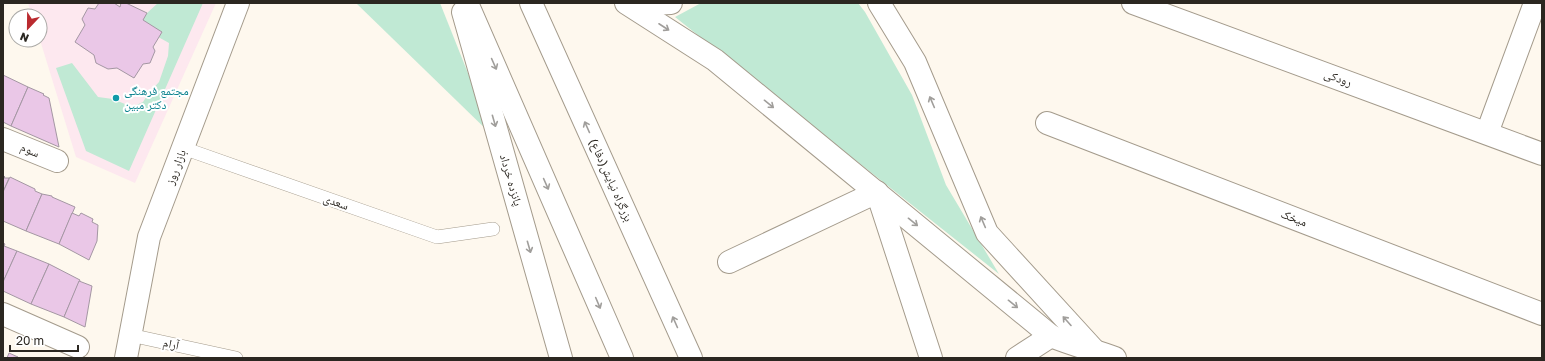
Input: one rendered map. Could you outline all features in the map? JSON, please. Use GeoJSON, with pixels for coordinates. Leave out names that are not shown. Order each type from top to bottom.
{"type":"FeatureCollection","features":[{"type":"Feature","properties":{"kind":"main road","name":"بازار روز"},"geometry":{"type":"LineString","coordinates":[[126,358],[149,237],[238,3]]}},
{"type":"Feature","properties":{"kind":"main road","name":"پانزده خرداد"},"geometry":{"type":"LineString","coordinates":[[461,3],[561,358]]}},
{"type":"Feature","properties":{"kind":"main road"},"geometry":{"type":"LineString","coordinates":[[467,3],[622,358]]}},
{"type":"Feature","properties":{"kind":"main road","name":"بزرگراه نیایش(دفاع)"},"geometry":{"type":"LineString","coordinates":[[531,3],[691,358]]}},
{"type":"Feature","properties":{"kind":"main road"},"geometry":{"type":"LineString","coordinates":[[629,4],[671,3]]}},
{"type":"Feature","properties":{"kind":"main road"},"geometry":{"type":"LineString","coordinates":[[880,3],[915,62],[988,233],[1093,349]]}},
{"type":"Feature","properties":{"kind":"main road","name":"رودکی"},"geometry":{"type":"LineString","coordinates":[[1133,3],[1542,154]]}},
{"type":"Feature","properties":{"kind":"main road"},"geometry":{"type":"LineString","coordinates":[[1487,133],[1535,3]]}},
{"type":"Feature","properties":{"kind":"main road"},"geometry":{"type":"LineString","coordinates":[[629,4],[715,60],[1064,346]]}},
{"type":"Feature","properties":{"kind":"main road","name":"میخک"},"geometry":{"type":"LineString","coordinates":[[1047,123],[1542,314]]}},
{"type":"Feature","properties":{"kind":"main road","name":"سوم"},"geometry":{"type":"LineString","coordinates":[[3,138],[57,161]]}},
{"type":"Feature","properties":{"kind":"main road"},"geometry":{"type":"LineString","coordinates":[[729,262],[876,192]]}},
{"type":"Feature","properties":{"kind":"main road"},"geometry":{"type":"LineString","coordinates":[[876,192],[931,358]]}},
{"type":"Feature","properties":{"kind":"main road"},"geometry":{"type":"LineString","coordinates":[[3,314],[78,347]]}},
{"type":"Feature","properties":{"kind":"main road"},"geometry":{"type":"LineString","coordinates":[[1018,358],[1064,346],[1093,349],[1115,358]]}},
{"type":"Feature","properties":{"kind":"lane","name":"سعدی"},"geometry":{"type":"LineString","coordinates":[[183,148],[437,237],[493,229]]}},
{"type":"Feature","properties":{"kind":"lane","name":"آرام"},"geometry":{"type":"LineString","coordinates":[[130,335],[236,358]]}},
{"type":"Feature","properties":{"kind":"shaded area","name":"مجتمع فرهنگی دکتر مبین"},"geometry":{"type":"Polygon","coordinates":[[[28,3],[216,3],[135,183],[76,157],[42,48],[48,48],[48,8],[30,8],[28,3]]]}},
{"type":"Feature","properties":{"kind":"green space"},"geometry":{"type":"Polygon","coordinates":[[[158,3],[203,3],[129,171],[86,151],[56,68],[72,63],[98,97],[113,99],[132,107],[143,102],[159,82],[168,56],[169,43],[135,24],[158,3]]]}},
{"type":"Feature","properties":{"kind":"green space"},"geometry":{"type":"Polygon","coordinates":[[[356,3],[440,3],[493,136],[356,3]]]}},
{"type":"Feature","properties":{"kind":"green space"},"geometry":{"type":"Polygon","coordinates":[[[701,3],[858,3],[865,12],[912,95],[946,185],[999,274],[675,17],[701,3]]]}},
{"type":"Feature","properties":{"kind":"building"},"geometry":{"type":"Polygon","coordinates":[[[99,3],[114,3],[120,7],[121,3],[126,3],[147,13],[143,20],[162,32],[153,47],[155,51],[150,63],[143,64],[134,78],[117,68],[108,69],[96,63],[94,55],[75,42],[85,25],[82,19],[88,8],[95,9],[99,3]]]}},
{"type":"Feature","properties":{"kind":"building"},"geometry":{"type":"Polygon","coordinates":[[[3,75],[28,87],[11,126],[3,122],[3,75]]]}},
{"type":"Feature","properties":{"kind":"building"},"geometry":{"type":"Polygon","coordinates":[[[28,87],[44,94],[43,95],[49,98],[59,147],[11,126],[28,87]]]}},
{"type":"Feature","properties":{"kind":"building"},"geometry":{"type":"Polygon","coordinates":[[[3,175],[5,177],[4,178],[9,178],[3,192],[3,175]]]}},
{"type":"Feature","properties":{"kind":"building"},"geometry":{"type":"Polygon","coordinates":[[[10,177],[42,194],[26,231],[3,221],[3,192],[10,177]]]}},
{"type":"Feature","properties":{"kind":"building"},"geometry":{"type":"Polygon","coordinates":[[[42,194],[52,196],[75,207],[59,244],[26,231],[42,194]]]}},
{"type":"Feature","properties":{"kind":"building"},"geometry":{"type":"Polygon","coordinates":[[[72,213],[79,216],[81,213],[93,219],[92,222],[98,225],[97,241],[89,260],[59,244],[72,213]]]}},
{"type":"Feature","properties":{"kind":"building"},"geometry":{"type":"Polygon","coordinates":[[[3,243],[5,244],[4,246],[17,251],[3,282],[3,243]]]}},
{"type":"Feature","properties":{"kind":"building"},"geometry":{"type":"Polygon","coordinates":[[[17,251],[49,264],[31,304],[3,291],[3,282],[17,251]]]}},
{"type":"Feature","properties":{"kind":"building"},"geometry":{"type":"Polygon","coordinates":[[[49,264],[80,280],[64,317],[31,304],[49,264]]]}},
{"type":"Feature","properties":{"kind":"building"},"geometry":{"type":"Polygon","coordinates":[[[79,281],[92,286],[85,327],[64,317],[79,281]]]}},
{"type":"Feature","properties":{"kind":"building"},"geometry":{"type":"Polygon","coordinates":[[[9,353],[18,357],[7,358],[9,353]]]}},
{"type":"Feature","properties":{"kind":"place","name":"مجتمع فرهنگی دکتر مبین"},"geometry":{"type":"Point","coordinates":[116,98]}}]}
